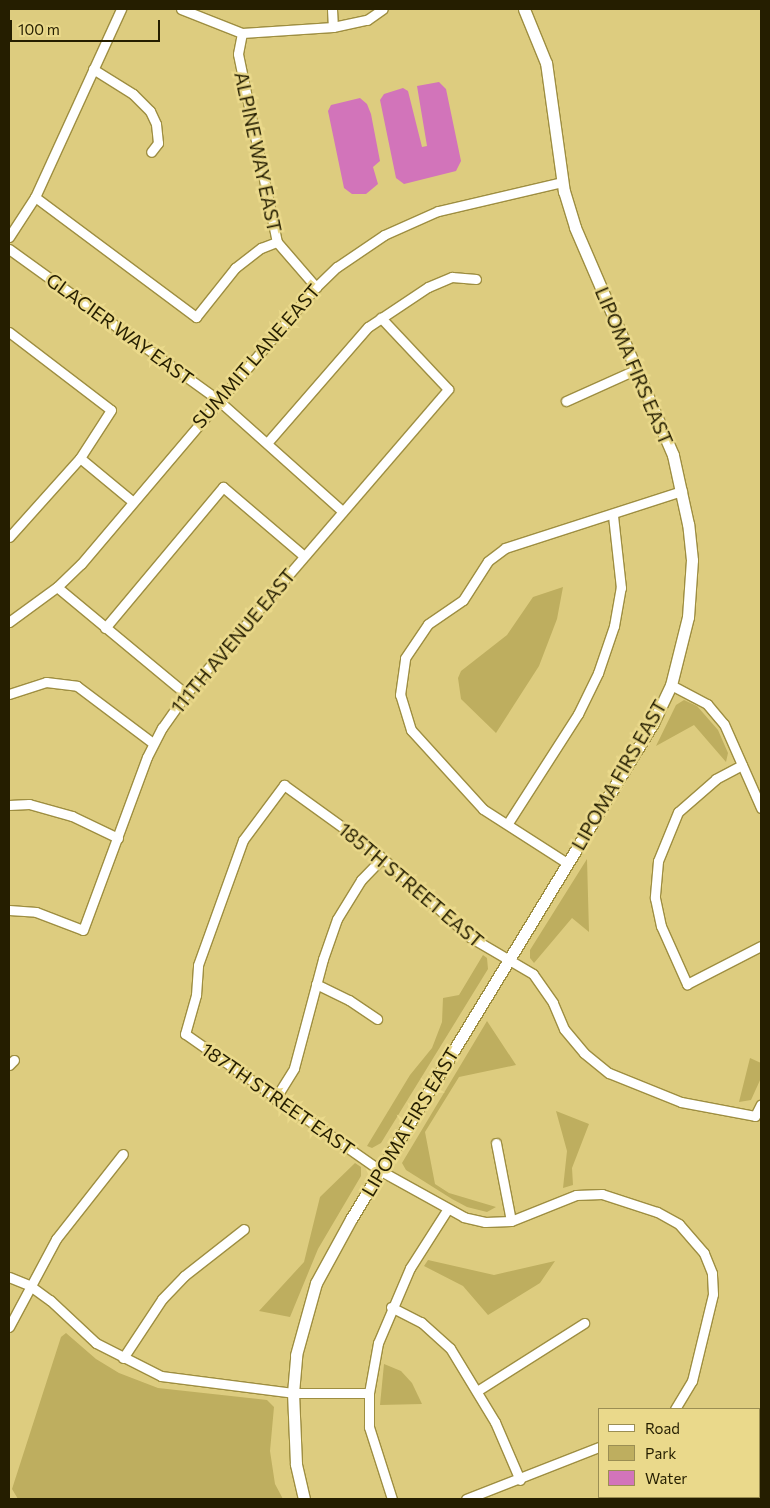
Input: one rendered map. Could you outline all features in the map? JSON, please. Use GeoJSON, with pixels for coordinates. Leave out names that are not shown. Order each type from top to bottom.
{"type":"FeatureCollection","features":[{"type":"Feature","properties":{"kind":"street"},"geometry":{"type":"LineString","coordinates":[[9,237],[35,197],[122,9]]}},
{"type":"Feature","properties":{"kind":"street"},"geometry":{"type":"LineString","coordinates":[[181,9],[242,33],[333,28],[367,20],[384,9]]}},
{"type":"Feature","properties":{"kind":"street"},"geometry":{"type":"LineString","coordinates":[[332,9],[333,28]]}},
{"type":"Feature","properties":{"kind":"street","name":"LIPOMA FIRS EAST"},"geometry":{"type":"LineString","coordinates":[[304,1499],[296,1464],[293,1393],[296,1355],[316,1283],[381,1171],[653,723],[671,685],[688,617],[692,560],[682,491],[673,455],[634,370],[575,227],[563,182],[546,63],[524,9]]}},
{"type":"Feature","properties":{"kind":"street","name":"ALPINE WAY EAST"},"geometry":{"type":"LineString","coordinates":[[242,33],[238,54],[277,242],[316,286]]}},
{"type":"Feature","properties":{"kind":"street"},"geometry":{"type":"LineString","coordinates":[[93,69],[134,94],[150,111],[158,143],[151,152]]}},
{"type":"Feature","properties":{"kind":"street","name":"SUMMIT LANE EAST"},"geometry":{"type":"LineString","coordinates":[[9,622],[57,587],[316,286],[337,267],[384,235],[438,211],[563,182]]}},
{"type":"Feature","properties":{"kind":"street"},"geometry":{"type":"LineString","coordinates":[[35,197],[196,316],[235,268],[261,248],[277,242]]}},
{"type":"Feature","properties":{"kind":"street","name":"GLACIER WAY EAST"},"geometry":{"type":"LineString","coordinates":[[9,249],[218,400],[342,511]]}},
{"type":"Feature","properties":{"kind":"street"},"geometry":{"type":"LineString","coordinates":[[267,443],[368,326],[405,300],[452,277],[476,279]]}},
{"type":"Feature","properties":{"kind":"street","name":"111TH AVENUE EAST"},"geometry":{"type":"LineString","coordinates":[[9,910],[36,912],[83,930],[153,744],[186,694],[448,389],[381,318]]}},
{"type":"Feature","properties":{"kind":"street"},"geometry":{"type":"LineString","coordinates":[[9,332],[111,410],[80,458],[9,537]]}},
{"type":"Feature","properties":{"kind":"street"},"geometry":{"type":"LineString","coordinates":[[566,401],[634,370]]}},
{"type":"Feature","properties":{"kind":"street"},"geometry":{"type":"LineString","coordinates":[[80,458],[132,501]]}},
{"type":"Feature","properties":{"kind":"street"},"geometry":{"type":"LineString","coordinates":[[105,628],[224,487],[304,556]]}},
{"type":"Feature","properties":{"kind":"street"},"geometry":{"type":"LineString","coordinates":[[567,863],[508,823],[483,809],[426,749],[411,730],[400,695],[405,658],[416,638],[428,624],[462,600],[488,561],[505,548],[614,516],[682,491]]}},
{"type":"Feature","properties":{"kind":"street"},"geometry":{"type":"LineString","coordinates":[[508,823],[578,714],[614,626],[621,588],[614,516]]}},
{"type":"Feature","properties":{"kind":"street"},"geometry":{"type":"LineString","coordinates":[[57,587],[186,694]]}},
{"type":"Feature","properties":{"kind":"street"},"geometry":{"type":"LineString","coordinates":[[9,694],[46,682],[77,686],[153,744]]}},
{"type":"Feature","properties":{"kind":"street"},"geometry":{"type":"LineString","coordinates":[[671,685],[707,704],[724,724],[761,808]]}},
{"type":"Feature","properties":{"kind":"street"},"geometry":{"type":"LineString","coordinates":[[742,765],[716,779],[678,812],[658,860],[657,908],[662,926],[687,984],[761,946]]}},
{"type":"Feature","properties":{"kind":"street","name":"185TH STREET EAST"},"geometry":{"type":"LineString","coordinates":[[185,1034],[196,995],[198,964],[236,856],[243,840],[284,785],[370,847],[382,860],[470,937],[533,974],[553,1002],[564,1029],[584,1053],[609,1073],[680,1102],[755,1116],[761,1104]]}},
{"type":"Feature","properties":{"kind":"street"},"geometry":{"type":"LineString","coordinates":[[9,805],[29,804],[72,816],[118,838]]}},
{"type":"Feature","properties":{"kind":"street"},"geometry":{"type":"LineString","coordinates":[[275,1099],[294,1068],[316,984],[337,919],[361,880],[382,860]]}},
{"type":"Feature","properties":{"kind":"street"},"geometry":{"type":"LineString","coordinates":[[316,984],[349,1000],[377,1019]]}},
{"type":"Feature","properties":{"kind":"street","name":"187TH STREET EAST"},"geometry":{"type":"LineString","coordinates":[[185,1034],[275,1099],[381,1171],[447,1210],[485,1222],[511,1221],[576,1195],[602,1194],[657,1212],[679,1224],[696,1240],[709,1263],[713,1294],[692,1381],[676,1408]]}},
{"type":"Feature","properties":{"kind":"street"},"geometry":{"type":"LineString","coordinates":[[496,1144],[511,1221]]}},
{"type":"Feature","properties":{"kind":"street"},"geometry":{"type":"LineString","coordinates":[[9,1327],[29,1285],[56,1239],[123,1154]]}},
{"type":"Feature","properties":{"kind":"street"},"geometry":{"type":"LineString","coordinates":[[392,1499],[369,1427],[369,1393],[378,1343],[391,1307],[410,1268],[447,1210]]}},
{"type":"Feature","properties":{"kind":"street"},"geometry":{"type":"LineString","coordinates":[[123,1358],[162,1299],[184,1276],[244,1229]]}},
{"type":"Feature","properties":{"kind":"street"},"geometry":{"type":"LineString","coordinates":[[9,1276],[29,1285],[96,1343],[161,1376],[293,1393],[369,1393]]}},
{"type":"Feature","properties":{"kind":"street"},"geometry":{"type":"LineString","coordinates":[[391,1307],[437,1333],[477,1391],[520,1480]]}},
{"type":"Feature","properties":{"kind":"street"},"geometry":{"type":"LineString","coordinates":[[477,1391],[584,1324]]}},
{"type":"Feature","properties":{"kind":"street"},"geometry":{"type":"LineString","coordinates":[[466,1499],[520,1480],[598,1448]]}},
{"type":"Feature","properties":{"kind":"green space"},"geometry":{"type":"Polygon","coordinates":[[[563,587],[557,619],[539,666],[496,733],[461,699],[458,678],[461,671],[507,635],[533,597],[563,587]]]}},
{"type":"Feature","properties":{"kind":"green space"},"geometry":{"type":"Polygon","coordinates":[[[684,700],[697,706],[718,730],[728,753],[726,762],[694,725],[656,746],[676,705],[684,700]]]}},
{"type":"Feature","properties":{"kind":"green space"},"geometry":{"type":"Polygon","coordinates":[[[587,859],[589,932],[572,918],[534,963],[530,958],[530,950],[587,859]]]}},
{"type":"Feature","properties":{"kind":"green space"},"geometry":{"type":"Polygon","coordinates":[[[483,955],[487,958],[488,969],[381,1143],[372,1148],[367,1146],[410,1075],[432,1048],[442,1022],[443,998],[459,995],[483,955]]]}},
{"type":"Feature","properties":{"kind":"green space"},"geometry":{"type":"Polygon","coordinates":[[[487,1021],[516,1065],[459,1077],[425,1132],[435,1184],[449,1193],[496,1207],[487,1212],[467,1207],[452,1199],[406,1170],[402,1163],[487,1021]]]}},
{"type":"Feature","properties":{"kind":"green space"},"geometry":{"type":"Polygon","coordinates":[[[750,1058],[761,1063],[761,1078],[751,1100],[739,1102],[750,1058]]]}},
{"type":"Feature","properties":{"kind":"green space"},"geometry":{"type":"Polygon","coordinates":[[[556,1111],[589,1124],[572,1168],[573,1185],[563,1188],[567,1151],[556,1111]]]}},
{"type":"Feature","properties":{"kind":"green space"},"geometry":{"type":"Polygon","coordinates":[[[355,1163],[361,1167],[361,1176],[318,1249],[290,1317],[259,1311],[304,1262],[320,1197],[355,1163]]]}},
{"type":"Feature","properties":{"kind":"green space"},"geometry":{"type":"Polygon","coordinates":[[[428,1260],[494,1275],[555,1261],[540,1283],[488,1315],[463,1286],[424,1266],[428,1260]]]}},
{"type":"Feature","properties":{"kind":"green space"},"geometry":{"type":"Polygon","coordinates":[[[66,1333],[96,1359],[119,1373],[158,1388],[267,1400],[274,1407],[270,1451],[275,1484],[283,1499],[18,1499],[12,1489],[61,1337],[66,1333]]]}},
{"type":"Feature","properties":{"kind":"green space"},"geometry":{"type":"Polygon","coordinates":[[[384,1364],[401,1371],[412,1383],[422,1404],[380,1405],[384,1364]]]}},
{"type":"Feature","properties":{"kind":"water"},"geometry":{"type":"Polygon","coordinates":[[[439,82],[446,89],[461,161],[456,171],[404,184],[396,178],[380,100],[384,94],[403,88],[408,91],[422,147],[427,146],[417,86],[439,82]]]}},
{"type":"Feature","properties":{"kind":"water"},"geometry":{"type":"Polygon","coordinates":[[[360,98],[367,104],[371,114],[380,161],[373,167],[378,184],[366,194],[352,194],[344,188],[328,111],[331,105],[360,98]]]}}]}
